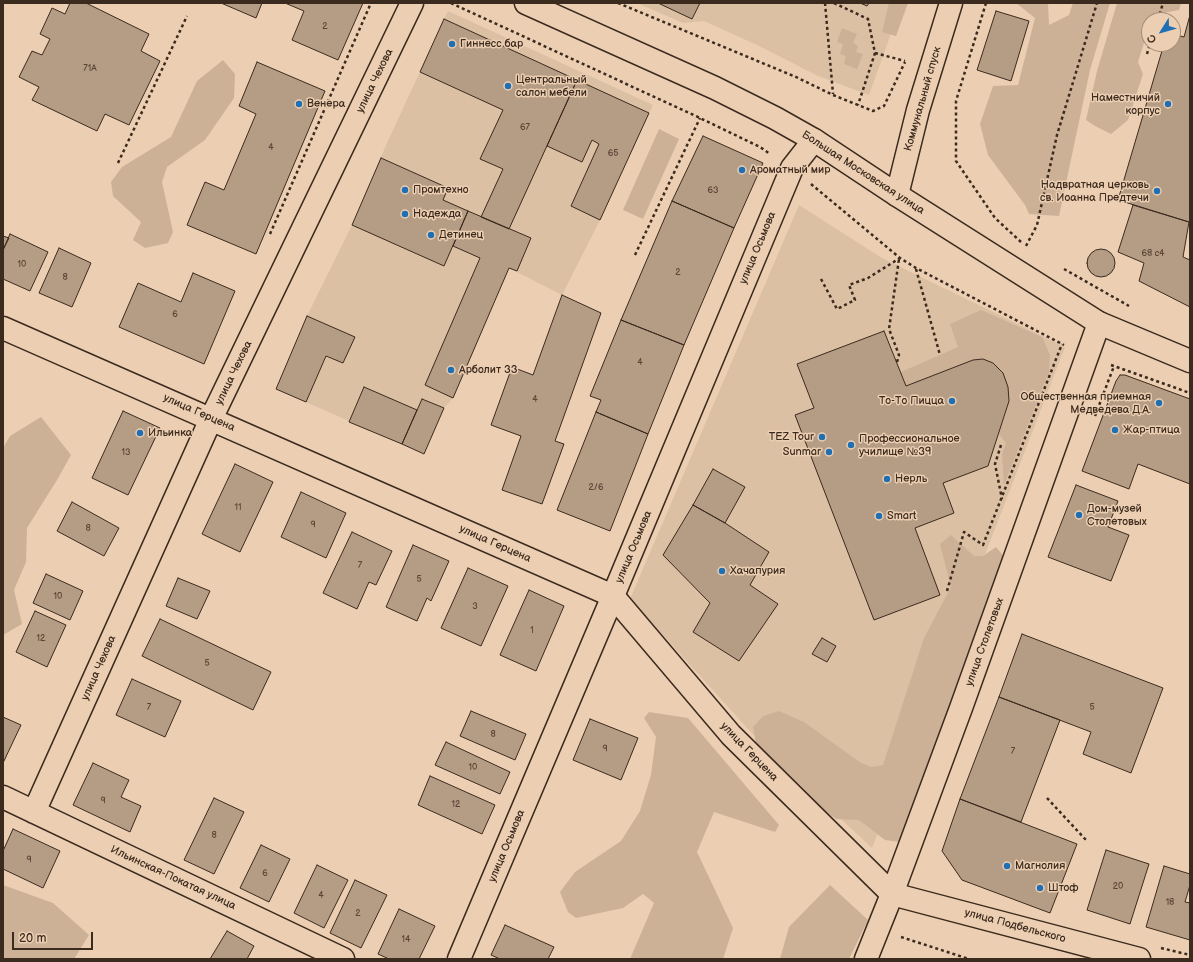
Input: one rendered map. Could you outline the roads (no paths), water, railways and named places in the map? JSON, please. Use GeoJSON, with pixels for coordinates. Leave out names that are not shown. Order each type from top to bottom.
{"type":"FeatureCollection","features":[{"type":"Feature","properties":{"kind":"street","name":"улица Чехова"},"geometry":{"type":"LineString","coordinates":[[34,812],[211,419],[412,3]]}},
{"type":"Feature","properties":{"kind":"street","name":"Большая Московская улица"},"geometry":{"type":"LineString","coordinates":[[526,3],[715,88],[775,118],[814,140],[897,195],[1099,323],[1190,362]]}},
{"type":"Feature","properties":{"kind":"street","name":"Коммунальный спуск"},"geometry":{"type":"LineString","coordinates":[[897,195],[918,110],[950,3]]}},
{"type":"Feature","properties":{"kind":"street","name":"улица Осьмова"},"geometry":{"type":"LineString","coordinates":[[459,959],[792,168],[814,140]]}},
{"type":"Feature","properties":{"kind":"street","name":"улица Столетовых"},"geometry":{"type":"LineString","coordinates":[[866,959],[892,894],[961,708],[1099,323]]}},
{"type":"Feature","properties":{"kind":"street","name":"улица Герцена"},"geometry":{"type":"LineString","coordinates":[[3,328],[613,596],[731,735],[892,894]]}},
{"type":"Feature","properties":{"kind":"street","name":"Ильинская-Покатая улица"},"geometry":{"type":"LineString","coordinates":[[3,797],[343,959]]}},
{"type":"Feature","properties":{"kind":"street","name":"улица Подбельского"},"geometry":{"type":"LineString","coordinates":[[892,894],[1138,959]]}},
{"type":"Feature","properties":{"kind":"place","name":"Гиннесс бар"},"geometry":{"type":"Point","coordinates":[452,44]}},
{"type":"Feature","properties":{"kind":"place","name":"Центральный салон мебели"},"geometry":{"type":"Point","coordinates":[508,86]}},
{"type":"Feature","properties":{"kind":"place","name":"Венера"},"geometry":{"type":"Point","coordinates":[299,104]}},
{"type":"Feature","properties":{"kind":"place","name":"Наместничий корпус"},"geometry":{"type":"Point","coordinates":[1168,104]}},
{"type":"Feature","properties":{"kind":"place","name":"Ароматный мир"},"geometry":{"type":"Point","coordinates":[742,170]}},
{"type":"Feature","properties":{"kind":"place","name":"Промтехно"},"geometry":{"type":"Point","coordinates":[405,190]}},
{"type":"Feature","properties":{"kind":"place","name":"Надвратная церковь св. Иоанна Предтечи"},"geometry":{"type":"Point","coordinates":[1157,191]}},
{"type":"Feature","properties":{"kind":"place","name":"Надежда"},"geometry":{"type":"Point","coordinates":[405,214]}},
{"type":"Feature","properties":{"kind":"place","name":"Детинец"},"geometry":{"type":"Point","coordinates":[431,235]}},
{"type":"Feature","properties":{"kind":"place","name":"Арболит 33"},"geometry":{"type":"Point","coordinates":[451,370]}},
{"type":"Feature","properties":{"kind":"place","name":"То-То Пицца"},"geometry":{"type":"Point","coordinates":[952,401]}},
{"type":"Feature","properties":{"kind":"place","name":"Общественная приемная Медведева Д.А."},"geometry":{"type":"Point","coordinates":[1159,403]}},
{"type":"Feature","properties":{"kind":"place","name":"Жар-птица"},"geometry":{"type":"Point","coordinates":[1115,430]}},
{"type":"Feature","properties":{"kind":"place","name":"Ильинка"},"geometry":{"type":"Point","coordinates":[140,433]}},
{"type":"Feature","properties":{"kind":"place","name":"TEZ Tour"},"geometry":{"type":"Point","coordinates":[822,437]}},
{"type":"Feature","properties":{"kind":"place","name":"Профессиональное училище №39"},"geometry":{"type":"Point","coordinates":[851,445]}},
{"type":"Feature","properties":{"kind":"place","name":"Sunmar"},"geometry":{"type":"Point","coordinates":[829,452]}},
{"type":"Feature","properties":{"kind":"place","name":"Нерль"},"geometry":{"type":"Point","coordinates":[887,479]}},
{"type":"Feature","properties":{"kind":"place","name":"Дом-музей Столетовых"},"geometry":{"type":"Point","coordinates":[1079,515]}},
{"type":"Feature","properties":{"kind":"place","name":"Smart"},"geometry":{"type":"Point","coordinates":[879,516]}},
{"type":"Feature","properties":{"kind":"place","name":"Хачапурия"},"geometry":{"type":"Point","coordinates":[722,571]}},
{"type":"Feature","properties":{"kind":"place","name":"Магнолия"},"geometry":{"type":"Point","coordinates":[1007,866]}},
{"type":"Feature","properties":{"kind":"place","name":"Штоф"},"geometry":{"type":"Point","coordinates":[1040,888]}}]}
